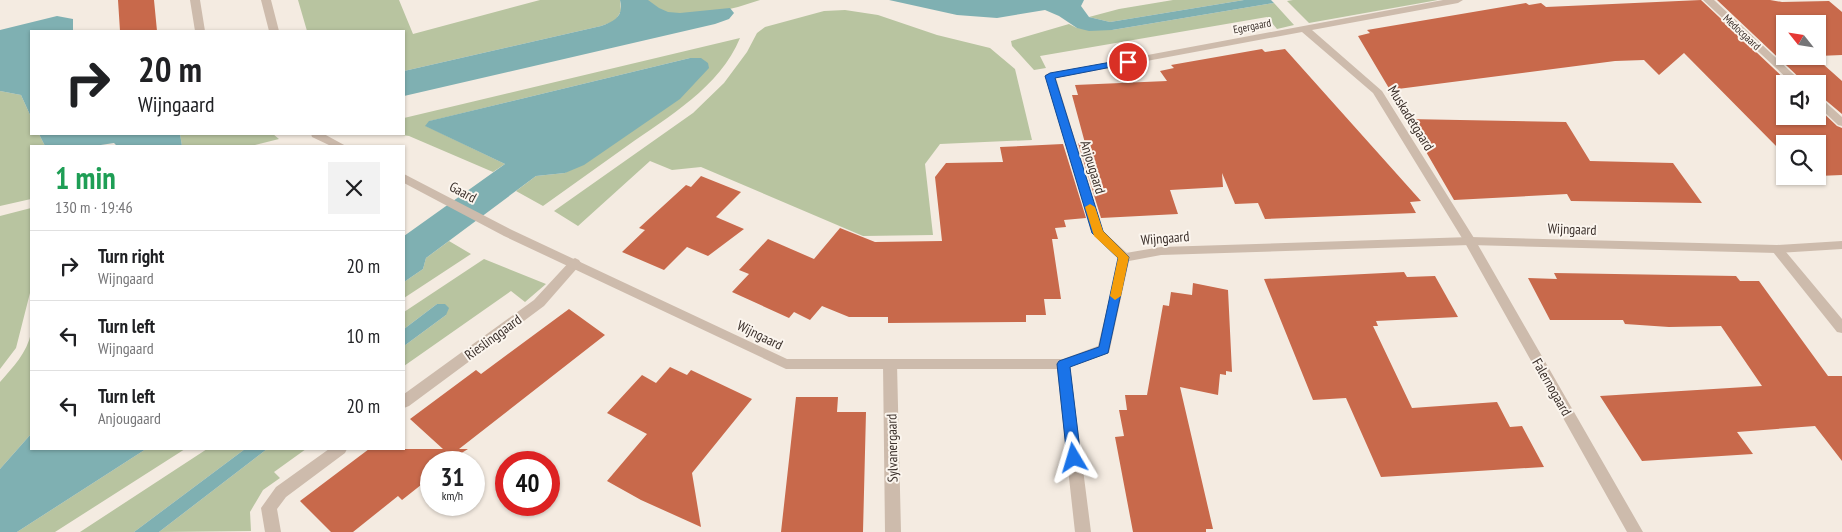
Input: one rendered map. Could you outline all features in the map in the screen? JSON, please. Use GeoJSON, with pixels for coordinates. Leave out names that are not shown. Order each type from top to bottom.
{"type":"FeatureCollection","features":[{"type":"Feature","properties":{"kind":"street"},"geometry":{"type":"LineString","coordinates":[[195,0],[200,30]]}},
{"type":"Feature","properties":{"kind":"street"},"geometry":{"type":"LineString","coordinates":[[266,0],[274,30]]}},
{"type":"Feature","properties":{"kind":"street","name":"Egergaard"},"geometry":{"type":"LineString","coordinates":[[1050,76],[1458,0]]}},
{"type":"Feature","properties":{"kind":"street","name":"Medocgaard"},"geometry":{"type":"LineString","coordinates":[[1708,0],[1789,75]]}},
{"type":"Feature","properties":{"kind":"street","name":"Muskadetgaard"},"geometry":{"type":"LineString","coordinates":[[1305,28],[1377,91],[1470,241]]}},
{"type":"Feature","properties":{"kind":"street","name":"Anjougaard"},"geometry":{"type":"LineString","coordinates":[[1050,76],[1098,233],[1124,257]]}},
{"type":"Feature","properties":{"kind":"street"},"geometry":{"type":"LineString","coordinates":[[1826,108],[1842,123]]}},
{"type":"Feature","properties":{"kind":"street"},"geometry":{"type":"LineString","coordinates":[[318,135],[338,145]]}},
{"type":"Feature","properties":{"kind":"street","name":"Gaard"},"geometry":{"type":"LineString","coordinates":[[405,179],[508,233]]}},
{"type":"Feature","properties":{"kind":"street","name":"Wijngaard"},"geometry":{"type":"LineString","coordinates":[[508,233],[786,364],[1063,364],[1104,350],[1124,257],[1161,251],[1470,241],[1777,250],[1842,245]]}},
{"type":"Feature","properties":{"kind":"street","name":"Falernogaard"},"geometry":{"type":"LineString","coordinates":[[1470,241],[1634,532]]}},
{"type":"Feature","properties":{"kind":"street"},"geometry":{"type":"LineString","coordinates":[[1777,250],[1842,328]]}},
{"type":"Feature","properties":{"kind":"street","name":"Rieslinggaard"},"geometry":{"type":"LineString","coordinates":[[405,401],[539,303],[575,264]]}},
{"type":"Feature","properties":{"kind":"street","name":"Sylvanergaard"},"geometry":{"type":"LineString","coordinates":[[890,364],[893,532]]}},
{"type":"Feature","properties":{"kind":"street"},"geometry":{"type":"LineString","coordinates":[[1063,364],[1083,532]]}},
{"type":"Feature","properties":{"kind":"street"},"geometry":{"type":"LineString","coordinates":[[273,532],[269,508],[281,492],[339,450]]}},
{"type":"Feature","properties":{"kind":"green space"},"geometry":{"type":"Polygon","coordinates":[[[298,0],[399,0],[413,34],[540,0],[620,0],[621,11],[615,21],[601,26],[405,71],[405,30],[307,30],[298,0]]]}},
{"type":"Feature","properties":{"kind":"green space"},"geometry":{"type":"Polygon","coordinates":[[[638,0],[760,0],[666,24],[638,0]]]}},
{"type":"Feature","properties":{"kind":"green space"},"geometry":{"type":"Polygon","coordinates":[[[1173,0],[1244,0],[1110,22],[1089,17],[1119,9],[1173,0]]]}},
{"type":"Feature","properties":{"kind":"green space"},"geometry":{"type":"Polygon","coordinates":[[[1438,0],[1309,23],[1287,1],[1438,0]]]}},
{"type":"Feature","properties":{"kind":"green space"},"geometry":{"type":"Polygon","coordinates":[[[1274,3],[1294,25],[1277,29],[1267,17],[1040,56],[1046,68],[1034,70],[1012,46],[1011,41],[1069,24],[1077,28],[1112,30],[1274,3]]]}},
{"type":"Feature","properties":{"kind":"green space"},"geometry":{"type":"Polygon","coordinates":[[[845,10],[878,15],[937,35],[990,48],[1015,69],[1032,140],[940,144],[925,164],[933,235],[863,236],[701,167],[672,170],[650,161],[578,226],[554,211],[693,113],[724,83],[747,52],[757,33],[765,27],[824,11],[845,10]]]}},
{"type":"Feature","properties":{"kind":"green space"},"geometry":{"type":"Polygon","coordinates":[[[740,38],[731,56],[720,71],[691,100],[543,206],[516,191],[536,176],[565,173],[701,58],[690,58],[430,121],[426,126],[505,164],[493,172],[409,136],[402,135],[405,135],[405,118],[740,38]]]}},
{"type":"Feature","properties":{"kind":"green space"},"geometry":{"type":"Polygon","coordinates":[[[0,91],[21,95],[30,115],[30,135],[40,135],[44,145],[30,145],[30,199],[0,206],[0,91]]]}},
{"type":"Feature","properties":{"kind":"green space"},"geometry":{"type":"Polygon","coordinates":[[[180,135],[274,135],[279,139],[255,145],[182,145],[180,135]]]}},
{"type":"Feature","properties":{"kind":"green space"},"geometry":{"type":"Polygon","coordinates":[[[30,208],[30,293],[16,348],[0,369],[0,216],[30,208]]]}},
{"type":"Feature","properties":{"kind":"green space"},"geometry":{"type":"Polygon","coordinates":[[[449,241],[471,254],[405,297],[405,281],[423,269],[426,258],[449,241]]]}},
{"type":"Feature","properties":{"kind":"green space"},"geometry":{"type":"Polygon","coordinates":[[[484,259],[546,284],[525,302],[511,291],[405,365],[405,345],[446,315],[437,304],[405,328],[405,311],[484,259]]]}},
{"type":"Feature","properties":{"kind":"green space"},"geometry":{"type":"Polygon","coordinates":[[[30,336],[30,435],[0,469],[0,382],[23,353],[30,336]]]}},
{"type":"Feature","properties":{"kind":"green space"},"geometry":{"type":"Polygon","coordinates":[[[144,450],[183,450],[55,532],[17,532],[144,450]]]}},
{"type":"Feature","properties":{"kind":"green space"},"geometry":{"type":"Polygon","coordinates":[[[205,450],[244,450],[134,532],[80,532],[205,450]]]}},
{"type":"Feature","properties":{"kind":"green space"},"geometry":{"type":"Polygon","coordinates":[[[266,450],[305,450],[274,472],[280,478],[263,490],[250,512],[251,531],[159,532],[266,450]]]}},
{"type":"Feature","properties":{"kind":"water"},"geometry":{"type":"Polygon","coordinates":[[[620,0],[648,0],[668,12],[680,13],[730,8],[734,13],[729,19],[715,24],[405,96],[405,71],[601,26],[617,17],[621,6],[620,0]]]}},
{"type":"Feature","properties":{"kind":"water"},"geometry":{"type":"Polygon","coordinates":[[[889,0],[1084,0],[1081,6],[1089,17],[1110,22],[1244,0],[1271,0],[1274,3],[1112,30],[1089,31],[1077,28],[1059,16],[1045,10],[997,18],[957,15],[889,0]]]}},
{"type":"Feature","properties":{"kind":"water"},"geometry":{"type":"Polygon","coordinates":[[[57,16],[73,19],[73,30],[30,30],[30,115],[21,95],[0,91],[0,30],[57,16]]]}},
{"type":"Feature","properties":{"kind":"water"},"geometry":{"type":"Polygon","coordinates":[[[690,58],[701,58],[708,63],[709,68],[680,99],[584,165],[565,173],[536,176],[426,258],[423,269],[405,281],[405,235],[505,164],[425,126],[429,121],[690,58]]]}},
{"type":"Feature","properties":{"kind":"water"},"geometry":{"type":"Polygon","coordinates":[[[40,135],[180,135],[182,145],[116,145],[114,143],[101,145],[44,145],[40,135]]]}},
{"type":"Feature","properties":{"kind":"water"},"geometry":{"type":"Polygon","coordinates":[[[437,304],[445,304],[449,308],[446,315],[405,345],[405,328],[437,304]]]}},
{"type":"Feature","properties":{"kind":"water"},"geometry":{"type":"Polygon","coordinates":[[[30,435],[30,450],[144,450],[17,532],[0,532],[0,469],[30,435]]]}},
{"type":"Feature","properties":{"kind":"water"},"geometry":{"type":"Polygon","coordinates":[[[244,450],[266,450],[159,532],[134,532],[244,450]]]}},
{"type":"Feature","properties":{"kind":"building"},"geometry":{"type":"Polygon","coordinates":[[[118,0],[154,0],[157,30],[120,30],[118,0]]]}},
{"type":"Feature","properties":{"kind":"building"},"geometry":{"type":"Polygon","coordinates":[[[1701,0],[1780,75],[1776,75],[1776,125],[1826,125],[1826,116],[1842,128],[1842,175],[1826,176],[1826,135],[1776,135],[1776,146],[1684,53],[1659,75],[1644,60],[1615,61],[1390,90],[1358,36],[1370,33],[1367,30],[1526,3],[1529,5],[1541,3],[1546,7],[1701,0]]]}},
{"type":"Feature","properties":{"kind":"building"},"geometry":{"type":"Polygon","coordinates":[[[1717,0],[1829,1],[1842,12],[1842,55],[1826,56],[1826,15],[1776,15],[1776,56],[1717,0]]]}},
{"type":"Feature","properties":{"kind":"building"},"geometry":{"type":"Polygon","coordinates":[[[1262,49],[1265,52],[1285,49],[1421,201],[1410,202],[1416,213],[1265,219],[1258,203],[1235,204],[1222,173],[1223,187],[1170,190],[1178,214],[1101,218],[1078,143],[1085,143],[1072,95],[1078,95],[1075,85],[1167,81],[1160,71],[1174,68],[1171,65],[1262,49]]]}},
{"type":"Feature","properties":{"kind":"building"},"geometry":{"type":"Polygon","coordinates":[[[1786,65],[1824,65],[1842,81],[1842,114],[1826,101],[1826,75],[1796,75],[1786,65]]]}},
{"type":"Feature","properties":{"kind":"building"},"geometry":{"type":"Polygon","coordinates":[[[1407,119],[1566,122],[1590,161],[1673,163],[1702,203],[1571,201],[1567,194],[1454,200],[1407,119]]]}},
{"type":"Feature","properties":{"kind":"building"},"geometry":{"type":"Polygon","coordinates":[[[1063,144],[1086,218],[1064,220],[1066,227],[1055,228],[1058,239],[1052,239],[1061,299],[1044,299],[1046,315],[1026,315],[1026,322],[888,323],[888,317],[849,317],[822,306],[810,320],[794,312],[789,318],[732,292],[749,274],[739,270],[768,239],[814,259],[840,228],[875,242],[942,241],[935,177],[946,163],[1003,162],[1000,147],[1063,144]]]}},
{"type":"Feature","properties":{"kind":"building"},"geometry":{"type":"Polygon","coordinates":[[[701,176],[741,192],[716,217],[744,229],[708,256],[687,247],[664,270],[622,252],[645,230],[639,228],[686,185],[691,187],[701,176]]]}},
{"type":"Feature","properties":{"kind":"building"},"geometry":{"type":"Polygon","coordinates":[[[1404,272],[1407,277],[1435,276],[1458,317],[1376,321],[1378,326],[1373,326],[1412,408],[1497,402],[1510,427],[1522,426],[1544,467],[1381,477],[1346,398],[1313,400],[1264,279],[1404,272]]]}},
{"type":"Feature","properties":{"kind":"building"},"geometry":{"type":"Polygon","coordinates":[[[1554,273],[1736,276],[1740,281],[1759,281],[1828,376],[1842,376],[1842,461],[1815,426],[1737,432],[1753,454],[1642,461],[1600,396],[1762,386],[1721,326],[1669,327],[1625,324],[1623,320],[1550,320],[1528,278],[1557,279],[1554,273]]]}},
{"type":"Feature","properties":{"kind":"building"},"geometry":{"type":"Polygon","coordinates":[[[1193,283],[1228,290],[1232,372],[1226,371],[1226,375],[1220,374],[1218,395],[1180,387],[1213,529],[1206,529],[1206,532],[1133,532],[1115,437],[1124,436],[1119,410],[1127,410],[1125,395],[1147,395],[1163,305],[1169,306],[1171,292],[1192,295],[1193,283]]]}},
{"type":"Feature","properties":{"kind":"building"},"geometry":{"type":"Polygon","coordinates":[[[569,309],[605,335],[459,449],[468,449],[465,451],[420,451],[420,486],[402,500],[398,496],[353,532],[331,532],[300,501],[368,450],[443,449],[410,419],[476,370],[481,374],[569,309]]]}},
{"type":"Feature","properties":{"kind":"building"},"geometry":{"type":"Polygon","coordinates":[[[670,367],[687,375],[691,370],[752,399],[692,473],[701,527],[641,500],[607,481],[647,434],[607,413],[642,375],[656,383],[670,367]]]}},
{"type":"Feature","properties":{"kind":"building"},"geometry":{"type":"Polygon","coordinates":[[[796,397],[838,397],[837,412],[866,412],[863,532],[781,532],[796,397]]]}},
{"type":"Feature","properties":{"kind":"slow traffic"},"geometry":{"type":"LineString","coordinates":[[1090,207],[1098,233],[1124,257],[1115,296]]}},
{"type":"Feature","properties":{"kind":"route"},"geometry":{"type":"LineString","coordinates":[[1074,458],[1063,364],[1104,350],[1124,257],[1098,233],[1050,76],[1128,62]]}}]}
